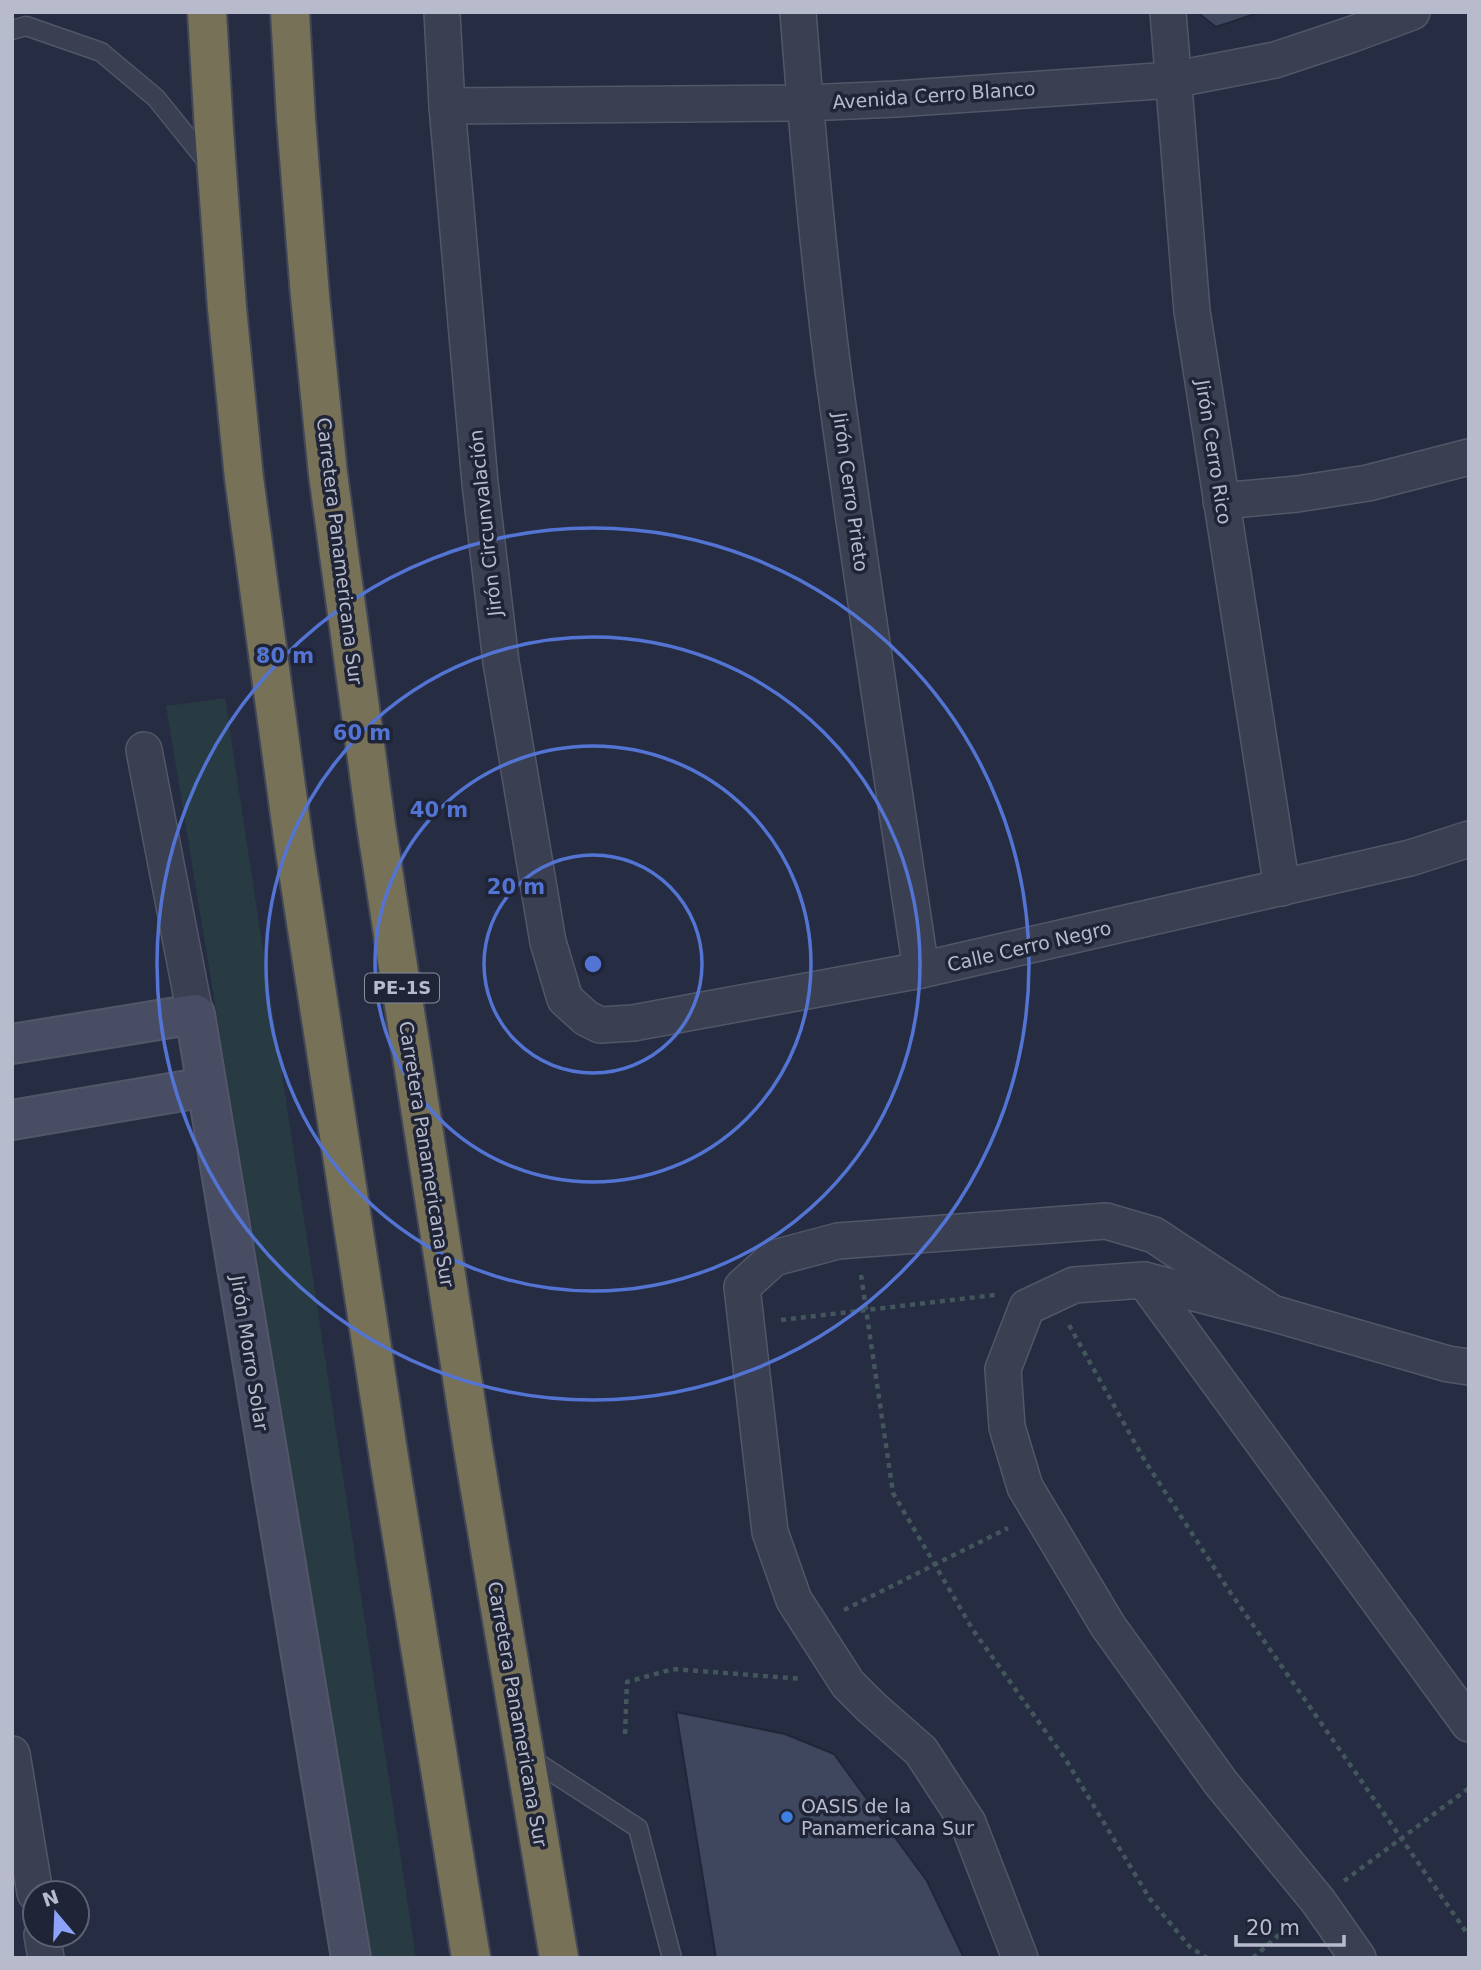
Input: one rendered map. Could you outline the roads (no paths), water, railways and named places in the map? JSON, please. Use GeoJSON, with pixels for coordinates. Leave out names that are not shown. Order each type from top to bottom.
{"type":"FeatureCollection","features":[{"type":"Feature","properties":{"kind":"highway"},"geometry":{"type":"LineString","coordinates":[[187,12],[214,130]]}},
{"type":"Feature","properties":{"kind":"highway"},"geometry":{"type":"LineString","coordinates":[[207,12],[227,308],[244,478],[294,845],[390,1464],[471,1958]]}},
{"type":"Feature","properties":{"kind":"highway","name":"Carretera Panamericana Sur"},"geometry":{"type":"LineString","coordinates":[[290,12],[308,269],[330,487],[381,853],[473,1448],[559,1958]]}},
{"type":"Feature","properties":{"kind":"street","name":"Jirón Circunvalación"},"geometry":{"type":"LineString","coordinates":[[442,12],[447,106],[480,483],[501,662],[548,942],[565,999],[586,1018]]}},
{"type":"Feature","properties":{"kind":"street","name":"Jirón Cerro Prieto"},"geometry":{"type":"LineString","coordinates":[[798,12],[833,367],[921,971]]}},
{"type":"Feature","properties":{"kind":"street","name":"Jirón Cerro Rico"},"geometry":{"type":"LineString","coordinates":[[1168,12],[1192,311],[1282,888]]}},
{"type":"Feature","properties":{"kind":"street","name":"Avenida Cerro Blanco"},"geometry":{"type":"LineString","coordinates":[[447,106],[805,103],[1172,80],[1275,60],[1412,12]]}},
{"type":"Feature","properties":{"kind":"street"},"geometry":{"type":"LineString","coordinates":[[1221,501],[1297,494],[1368,483],[1469,457]]}},
{"type":"Feature","properties":{"kind":"street","name":"Jirón Morro Solar"},"geometry":{"type":"LineString","coordinates":[[144,750],[195,1014],[351,1958]]}},
{"type":"Feature","properties":{"kind":"street","name":"Calle Cerro Negro"},"geometry":{"type":"LineString","coordinates":[[586,1018],[600,1025],[633,1023],[921,971],[1410,858],[1469,839]]}},
{"type":"Feature","properties":{"kind":"street"},"geometry":{"type":"LineString","coordinates":[[12,1044],[195,1014]]}},
{"type":"Feature","properties":{"kind":"street"},"geometry":{"type":"LineString","coordinates":[[12,1120],[206,1087]]}},
{"type":"Feature","properties":{"kind":"street"},"geometry":{"type":"LineString","coordinates":[[1020,1958],[968,1823],[921,1751],[848,1684],[794,1600],[769,1532],[742,1287],[774,1258],[838,1241],[1106,1221],[1154,1235],[1272,1313]]}},
{"type":"Feature","properties":{"kind":"street"},"geometry":{"type":"LineString","coordinates":[[1144,1280],[1469,1724]]}},
{"type":"Feature","properties":{"kind":"street"},"geometry":{"type":"LineString","coordinates":[[1357,1958],[1318,1901],[1222,1783],[1108,1626],[1040,1513],[1025,1487],[1007,1427],[1003,1368],[1027,1307],[1074,1285],[1144,1280],[1272,1313],[1448,1364],[1469,1367]]}},
{"type":"Feature","properties":{"kind":"street"},"geometry":{"type":"LineString","coordinates":[[12,1754],[33,1879]]}},
{"type":"Feature","properties":{"kind":"lane"},"geometry":{"type":"LineString","coordinates":[[12,30],[26,26],[101,52],[156,99],[217,173]]}},
{"type":"Feature","properties":{"kind":"lane"},"geometry":{"type":"LineString","coordinates":[[524,1754],[638,1828],[672,1958]]}},
{"type":"Feature","properties":{"kind":"place","name":"OASIS de la Panamericana Sur"},"geometry":{"type":"Point","coordinates":[787,1817]}}]}
